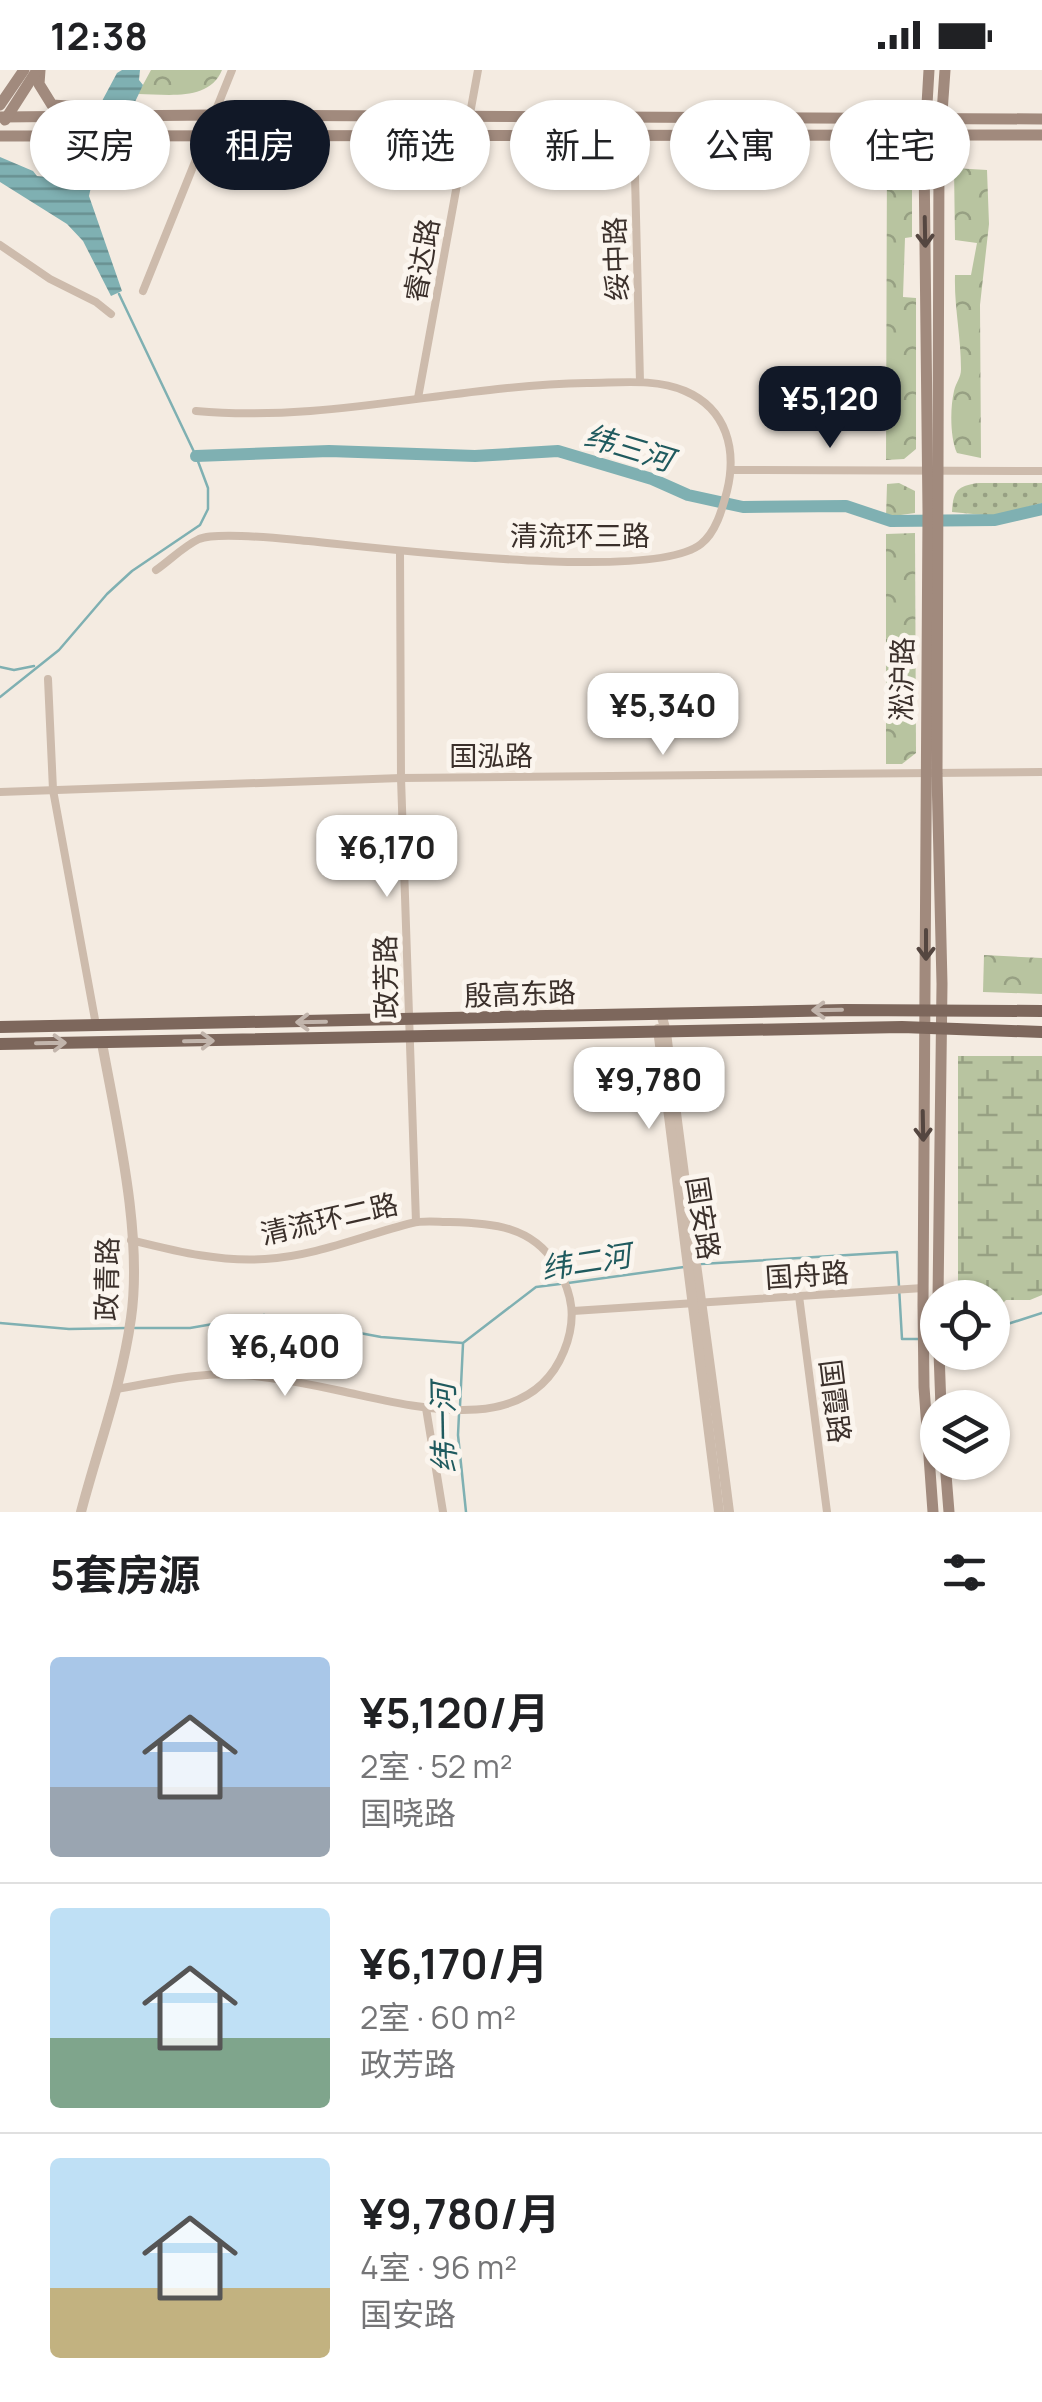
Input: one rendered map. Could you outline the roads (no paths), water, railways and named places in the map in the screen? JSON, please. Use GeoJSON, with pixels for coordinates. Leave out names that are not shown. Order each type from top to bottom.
{"type":"FeatureCollection","features":[{"type":"Feature","properties":{"kind":"main road"},"geometry":{"type":"LineString","coordinates":[[0,105],[24,70]]}},
{"type":"Feature","properties":{"kind":"main road"},"geometry":{"type":"LineString","coordinates":[[38,70],[49,100]]}},
{"type":"Feature","properties":{"kind":"main road"},"geometry":{"type":"LineString","coordinates":[[2,121],[38,70]]}},
{"type":"Feature","properties":{"kind":"main road","name":"淞沪路"},"geometry":{"type":"LineString","coordinates":[[928,100],[930,70]]}},
{"type":"Feature","properties":{"kind":"main road","name":"淞沪路"},"geometry":{"type":"LineString","coordinates":[[943,100],[945,70]]}},
{"type":"Feature","properties":{"kind":"main road"},"geometry":{"type":"LineString","coordinates":[[490,116],[830,119]]}},
{"type":"Feature","properties":{"kind":"main road"},"geometry":{"type":"LineString","coordinates":[[2,121],[30,118]]}},
{"type":"Feature","properties":{"kind":"main road"},"geometry":{"type":"LineString","coordinates":[[970,120],[1042,119]]}},
{"type":"Feature","properties":{"kind":"main road"},"geometry":{"type":"LineString","coordinates":[[650,134],[830,134]]}},
{"type":"Feature","properties":{"kind":"main road"},"geometry":{"type":"LineString","coordinates":[[0,136],[190,135]]}},
{"type":"Feature","properties":{"kind":"main road"},"geometry":{"type":"LineString","coordinates":[[970,136],[1042,135]]}},
{"type":"Feature","properties":{"kind":"main road","name":"淞沪路"},"geometry":{"type":"LineString","coordinates":[[926,190],[934,471]]}},
{"type":"Feature","properties":{"kind":"main road","name":"淞沪路"},"geometry":{"type":"LineString","coordinates":[[931,1280],[924,1010],[940,190]]}},
{"type":"Feature","properties":{"kind":"main road","name":"淞沪路"},"geometry":{"type":"LineString","coordinates":[[931,775],[941,1010],[931,1280]]}},
{"type":"Feature","properties":{"kind":"main road","name":"殷高东路"},"geometry":{"type":"LineString","coordinates":[[0,1027],[661,1013],[1042,1011]]}},
{"type":"Feature","properties":{"kind":"main road","name":"殷高东路"},"geometry":{"type":"LineString","coordinates":[[0,1044],[940,1028],[1042,1032]]}},
{"type":"Feature","properties":{"kind":"main road","name":"淞沪路"},"geometry":{"type":"LineString","coordinates":[[925,1370],[933,1512]]}},
{"type":"Feature","properties":{"kind":"main road"},"geometry":{"type":"LineString","coordinates":[[946,1480],[948,1512]]}},
{"type":"Feature","properties":{"kind":"street"},"geometry":{"type":"LineString","coordinates":[[220,100],[232,70]]}},
{"type":"Feature","properties":{"kind":"street","name":"睿达路"},"geometry":{"type":"LineString","coordinates":[[473,100],[478,70]]}},
{"type":"Feature","properties":{"kind":"street"},"geometry":{"type":"LineString","coordinates":[[143,291],[190,175]]}},
{"type":"Feature","properties":{"kind":"street","name":"睿达路"},"geometry":{"type":"LineString","coordinates":[[418,398],[456,190]]}},
{"type":"Feature","properties":{"kind":"street","name":"绥中路"},"geometry":{"type":"LineString","coordinates":[[635,190],[640,382]]}},
{"type":"Feature","properties":{"kind":"street"},"geometry":{"type":"LineString","coordinates":[[0,245],[110,314]]}},
{"type":"Feature","properties":{"kind":"street","name":"清流环三路"},"geometry":{"type":"LineString","coordinates":[[156,570],[200,538],[261,536],[400,552],[530,560],[643,560],[692,550],[703,542],[714,527],[732,470],[728,433],[717,414],[683,390],[640,382],[532,384],[295,414],[245,416],[196,412]]}},
{"type":"Feature","properties":{"kind":"street"},"geometry":{"type":"LineString","coordinates":[[732,470],[1042,471]]}},
{"type":"Feature","properties":{"kind":"street","name":"政芳路"},"geometry":{"type":"LineString","coordinates":[[400,552],[401,778],[416,1222]]}},
{"type":"Feature","properties":{"kind":"street"},"geometry":{"type":"LineString","coordinates":[[48,679],[53,790],[96,1026]]}},
{"type":"Feature","properties":{"kind":"street","name":"国泓路"},"geometry":{"type":"LineString","coordinates":[[0,792],[401,778],[1042,772]]}},
{"type":"Feature","properties":{"kind":"street","name":"国安路"},"geometry":{"type":"LineString","coordinates":[[661,1013],[690,1251],[730,1512]]}},
{"type":"Feature","properties":{"kind":"street","name":"政青路"},"geometry":{"type":"LineString","coordinates":[[81,1512],[116,1389],[134,1290],[127,1194],[102,1042]]}},
{"type":"Feature","properties":{"kind":"street","name":"清流环二路"},"geometry":{"type":"LineString","coordinates":[[116,1389],[188,1377],[239,1374],[426,1408],[467,1410],[503,1406],[537,1390],[560,1361],[571,1334],[573,1310],[569,1287],[546,1249],[507,1227],[416,1222],[374,1236],[266,1259],[201,1258],[131,1240]]}},
{"type":"Feature","properties":{"kind":"street","name":"国舟路"},"geometry":{"type":"LineString","coordinates":[[573,1310],[920,1290]]}},
{"type":"Feature","properties":{"kind":"street","name":"国霞路"},"geometry":{"type":"LineString","coordinates":[[799,1296],[828,1512]]}},
{"type":"Feature","properties":{"kind":"street","name":"国安路"},"geometry":{"type":"LineString","coordinates":[[698,1304],[720,1512]]}},
{"type":"Feature","properties":{"kind":"street"},"geometry":{"type":"LineString","coordinates":[[426,1408],[443,1512]]}},
{"type":"Feature","properties":{"kind":"water"},"geometry":{"type":"Polygon","coordinates":[[[140,70],[143,85],[136,100],[103,100],[117,73],[140,70]]]}},
{"type":"Feature","properties":{"kind":"water"},"geometry":{"type":"Polygon","coordinates":[[[0,157],[30,170],[30,190],[90,190],[89,196],[122,291],[111,296],[83,241],[67,224],[0,182],[0,157]]]}},
{"type":"Feature","properties":{"kind":"waterway"},"geometry":{"type":"LineString","coordinates":[[0,697],[59,650],[132,571],[200,525],[208,509],[208,488],[196,456],[119,294]]}},
{"type":"Feature","properties":{"kind":"waterway","name":"纬三河"},"geometry":{"type":"LineString","coordinates":[[196,456],[329,451],[475,456],[558,451],[652,479],[688,495],[743,507],[846,506],[891,521],[995,520],[1042,509]]}},
{"type":"Feature","properties":{"kind":"waterway"},"geometry":{"type":"LineString","coordinates":[[0,667],[14,670],[34,666]]}},
{"type":"Feature","properties":{"kind":"waterway","name":"纬二河"},"geometry":{"type":"LineString","coordinates":[[701,1264],[897,1252],[902,1339],[920,1339]]}},
{"type":"Feature","properties":{"kind":"waterway","name":"纬二河"},"geometry":{"type":"LineString","coordinates":[[568,1283],[684,1267]]}},
{"type":"Feature","properties":{"kind":"waterway","name":"纬二河"},"geometry":{"type":"LineString","coordinates":[[135,1328],[190,1328],[264,1315],[381,1337],[463,1343],[536,1287],[560,1284]]}},
{"type":"Feature","properties":{"kind":"waterway","name":"纬二河"},"geometry":{"type":"LineString","coordinates":[[1010,1323],[1042,1313]]}},
{"type":"Feature","properties":{"kind":"waterway","name":"纬二河"},"geometry":{"type":"LineString","coordinates":[[0,1323],[69,1329],[127,1328]]}},
{"type":"Feature","properties":{"kind":"waterway","name":"纬一河"},"geometry":{"type":"LineString","coordinates":[[460,1406],[463,1344]]}},
{"type":"Feature","properties":{"kind":"waterway","name":"纬一河"},"geometry":{"type":"LineString","coordinates":[[459,1414],[466,1512]]}}]}
